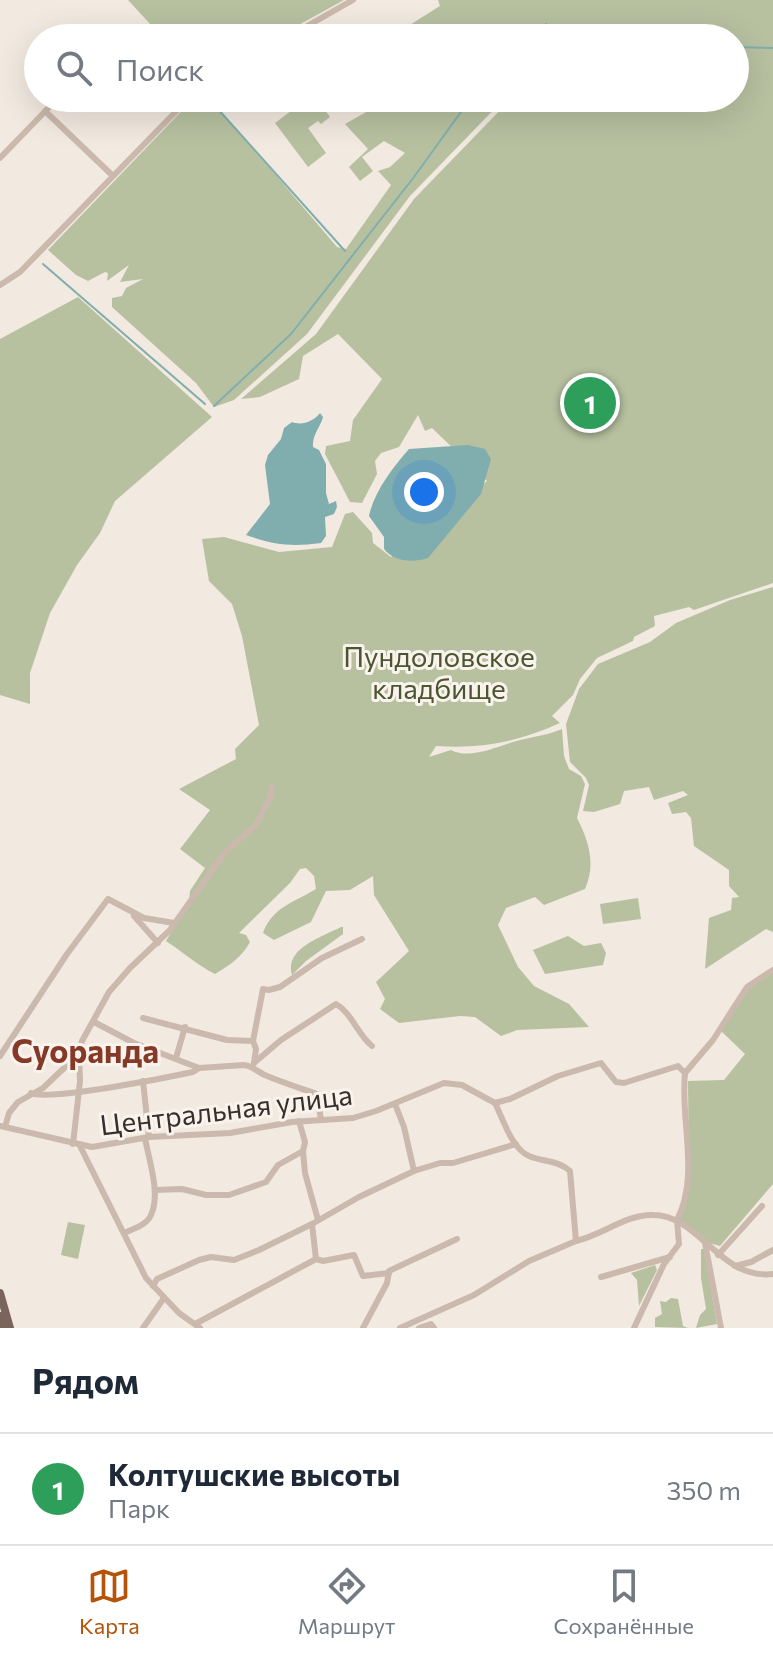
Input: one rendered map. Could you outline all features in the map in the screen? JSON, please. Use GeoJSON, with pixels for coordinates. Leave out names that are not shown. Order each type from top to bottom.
{"type":"FeatureCollection","features":[{"type":"Feature","properties":{"kind":"main road"},"geometry":{"type":"LineString","coordinates":[[0,1293],[10,1328]]}},
{"type":"Feature","properties":{"kind":"main road"},"geometry":{"type":"LineString","coordinates":[[0,1316],[3,1328]]}},
{"type":"Feature","properties":{"kind":"street"},"geometry":{"type":"LineString","coordinates":[[311,24],[353,0]]}},
{"type":"Feature","properties":{"kind":"street"},"geometry":{"type":"LineString","coordinates":[[0,158],[44,112]]}},
{"type":"Feature","properties":{"kind":"street"},"geometry":{"type":"LineString","coordinates":[[46,112],[113,176]]}},
{"type":"Feature","properties":{"kind":"street"},"geometry":{"type":"LineString","coordinates":[[0,285],[20,272],[175,112]]}},
{"type":"Feature","properties":{"kind":"street"},"geometry":{"type":"LineString","coordinates":[[272,786],[256,825],[216,863],[158,943],[118,981],[82,1041],[76,1145],[140,1269],[179,1313],[198,1326],[316,1259],[323,1261],[354,1255],[363,1276],[389,1273],[423,1253],[457,1239]]}},
{"type":"Feature","properties":{"kind":"street"},"geometry":{"type":"LineString","coordinates":[[0,1056],[67,954],[108,899],[131,913],[158,943]]}},
{"type":"Feature","properties":{"kind":"street"},"geometry":{"type":"LineString","coordinates":[[131,913],[174,923]]}},
{"type":"Feature","properties":{"kind":"street"},"geometry":{"type":"LineString","coordinates":[[252,1065],[256,1049],[253,1041],[263,989],[280,987],[322,958],[362,939]]}},
{"type":"Feature","properties":{"kind":"street"},"geometry":{"type":"LineString","coordinates":[[634,1328],[664,1264],[679,1244],[677,1220],[689,1173],[685,1073],[713,1040],[747,987],[773,970]]}},
{"type":"Feature","properties":{"kind":"street"},"geometry":{"type":"LineString","coordinates":[[94,1022],[134,1043],[199,1068],[252,1065],[281,1040],[336,1004],[372,1046]]}},
{"type":"Feature","properties":{"kind":"street"},"geometry":{"type":"LineString","coordinates":[[143,1018],[227,1040],[253,1041]]}},
{"type":"Feature","properties":{"kind":"street"},"geometry":{"type":"LineString","coordinates":[[176,1058],[185,1027]]}},
{"type":"Feature","properties":{"kind":"street"},"geometry":{"type":"LineString","coordinates":[[3,1127],[18,1102],[43,1088],[79,1054]]}},
{"type":"Feature","properties":{"kind":"street"},"geometry":{"type":"LineString","coordinates":[[576,1241],[570,1171],[559,1163],[525,1154],[516,1144],[495,1103],[558,1076],[601,1063],[616,1082],[624,1083],[678,1066],[685,1073]]}},
{"type":"Feature","properties":{"kind":"street"},"geometry":{"type":"LineString","coordinates":[[252,1065],[259,1073],[317,1094],[321,1120]]}},
{"type":"Feature","properties":{"kind":"street"},"geometry":{"type":"LineString","coordinates":[[31,1093],[41,1097],[79,1093],[193,1072],[199,1068]]}},
{"type":"Feature","properties":{"kind":"street"},"geometry":{"type":"LineString","coordinates":[[124,1233],[141,1226],[151,1216],[156,1190],[147,1138],[143,1081]]}},
{"type":"Feature","properties":{"kind":"street","name":"Центральная улица"},"geometry":{"type":"LineString","coordinates":[[3,1127],[76,1145],[109,1146],[147,1138],[230,1133],[299,1121],[353,1118],[395,1104],[431,1087],[452,1082],[495,1103]]}},
{"type":"Feature","properties":{"kind":"street"},"geometry":{"type":"LineString","coordinates":[[395,1104],[414,1171]]}},
{"type":"Feature","properties":{"kind":"street"},"geometry":{"type":"LineString","coordinates":[[299,1121],[305,1142],[305,1173],[315,1222],[316,1259]]}},
{"type":"Feature","properties":{"kind":"street"},"geometry":{"type":"LineString","coordinates":[[153,1286],[157,1279],[177,1268],[211,1257],[234,1260],[414,1171],[516,1144]]}},
{"type":"Feature","properties":{"kind":"street"},"geometry":{"type":"LineString","coordinates":[[156,1190],[182,1189],[206,1195],[229,1195],[266,1182],[278,1165],[303,1151]]}},
{"type":"Feature","properties":{"kind":"street"},"geometry":{"type":"LineString","coordinates":[[718,1255],[762,1206]]}},
{"type":"Feature","properties":{"kind":"street"},"geometry":{"type":"LineString","coordinates":[[400,1328],[474,1295],[529,1261],[644,1215],[662,1215],[677,1220],[735,1266],[759,1274],[773,1274]]}},
{"type":"Feature","properties":{"kind":"street"},"geometry":{"type":"LineString","coordinates":[[705,1243],[721,1328]]}},
{"type":"Feature","properties":{"kind":"street"},"geometry":{"type":"LineString","coordinates":[[735,1266],[751,1262],[773,1250]]}},
{"type":"Feature","properties":{"kind":"street"},"geometry":{"type":"LineString","coordinates":[[601,1277],[670,1257]]}},
{"type":"Feature","properties":{"kind":"street"},"geometry":{"type":"LineString","coordinates":[[363,1328],[387,1283],[389,1273]]}},
{"type":"Feature","properties":{"kind":"street"},"geometry":{"type":"LineString","coordinates":[[143,1328],[164,1298]]}},
{"type":"Feature","properties":{"kind":"street"},"geometry":{"type":"LineString","coordinates":[[419,1328],[431,1324],[434,1328]]}},
{"type":"Feature","properties":{"kind":"green space"},"geometry":{"type":"Polygon","coordinates":[[[128,0],[344,0],[300,24],[150,24],[128,0]]]}},
{"type":"Feature","properties":{"kind":"green space","name":"Пундоловское кладбище"},"geometry":{"type":"Polygon","coordinates":[[[438,0],[773,0],[773,583],[694,610],[689,607],[654,616],[655,626],[634,637],[633,641],[597,658],[580,679],[573,695],[552,716],[560,723],[499,743],[436,746],[429,757],[451,750],[465,754],[479,752],[562,729],[564,756],[569,769],[581,776],[585,784],[577,818],[590,853],[588,880],[585,889],[544,905],[535,897],[506,908],[498,925],[518,967],[534,986],[569,1004],[589,1027],[517,1030],[501,1036],[475,1017],[399,1023],[380,1009],[385,999],[376,982],[409,951],[374,895],[373,876],[350,890],[326,891],[311,922],[274,940],[263,933],[272,917],[316,889],[314,876],[306,868],[300,869],[290,883],[239,933],[246,935],[250,942],[243,952],[215,974],[166,941],[205,868],[180,849],[210,810],[179,789],[236,759],[235,749],[259,725],[242,636],[232,604],[209,581],[202,539],[224,537],[279,552],[332,547],[345,514],[353,512],[372,533],[373,543],[391,557],[487,481],[432,428],[425,431],[418,415],[399,447],[381,453],[375,461],[377,474],[362,503],[350,502],[325,454],[326,446],[350,441],[353,420],[382,379],[338,334],[303,356],[299,379],[260,397],[241,399],[316,334],[414,199],[498,112],[749,112],[749,24],[411,24],[440,6],[438,0]]]}},
{"type":"Feature","properties":{"kind":"green space"},"geometry":{"type":"Polygon","coordinates":[[[181,112],[222,112],[337,247],[346,249],[391,185],[378,171],[390,167],[405,153],[384,141],[362,157],[373,171],[360,181],[349,167],[368,149],[345,124],[366,112],[491,112],[410,196],[307,334],[234,400],[214,407],[196,383],[112,307],[112,298],[122,296],[126,288],[143,279],[120,282],[129,265],[107,281],[108,273],[105,272],[88,281],[76,275],[48,250],[181,112]]]}},
{"type":"Feature","properties":{"kind":"green space"},"geometry":{"type":"Polygon","coordinates":[[[290,112],[326,112],[330,117],[308,128],[326,153],[308,167],[275,123],[290,112]]]}},
{"type":"Feature","properties":{"kind":"green space"},"geometry":{"type":"Polygon","coordinates":[[[78,297],[212,417],[115,501],[100,533],[77,565],[50,613],[30,673],[30,704],[0,695],[0,339],[78,297]]]}},
{"type":"Feature","properties":{"kind":"green space"},"geometry":{"type":"Polygon","coordinates":[[[773,587],[773,932],[766,929],[705,969],[709,918],[731,910],[732,898],[739,897],[729,886],[729,870],[694,846],[691,818],[686,812],[672,814],[668,803],[688,795],[683,791],[654,800],[649,787],[624,791],[620,804],[594,812],[583,811],[589,785],[570,762],[566,724],[579,689],[598,664],[650,642],[676,623],[730,600],[773,587]]]}},
{"type":"Feature","properties":{"kind":"green space"},"geometry":{"type":"Polygon","coordinates":[[[638,898],[641,919],[603,924],[600,904],[638,898]]]}},
{"type":"Feature","properties":{"kind":"green space"},"geometry":{"type":"Polygon","coordinates":[[[341,927],[343,934],[292,975],[291,966],[299,951],[315,939],[341,927]]]}},
{"type":"Feature","properties":{"kind":"green space"},"geometry":{"type":"Polygon","coordinates":[[[568,936],[584,946],[601,943],[606,953],[603,965],[545,974],[533,950],[568,936]]]}},
{"type":"Feature","properties":{"kind":"green space"},"geometry":{"type":"Polygon","coordinates":[[[773,972],[773,1184],[720,1246],[709,1243],[679,1219],[689,1182],[688,1081],[724,1080],[745,1054],[721,1031],[748,989],[773,972]]]}},
{"type":"Feature","properties":{"kind":"green space"},"geometry":{"type":"Polygon","coordinates":[[[68,1222],[85,1225],[78,1259],[61,1255],[68,1222]]]}},
{"type":"Feature","properties":{"kind":"green space"},"geometry":{"type":"Polygon","coordinates":[[[701,1249],[704,1249],[717,1324],[696,1328],[700,1315],[706,1309],[701,1278],[701,1249]]]}},
{"type":"Feature","properties":{"kind":"green space"},"geometry":{"type":"Polygon","coordinates":[[[655,1265],[657,1270],[639,1306],[637,1280],[631,1273],[655,1265]]]}},
{"type":"Feature","properties":{"kind":"green space"},"geometry":{"type":"Polygon","coordinates":[[[671,1298],[678,1299],[683,1326],[688,1328],[655,1327],[655,1318],[662,1314],[660,1301],[666,1302],[671,1298]]]}},
{"type":"Feature","properties":{"kind":"water"},"geometry":{"type":"Polygon","coordinates":[[[320,413],[323,417],[313,447],[319,450],[326,464],[329,504],[336,501],[337,507],[334,514],[325,517],[326,536],[321,543],[291,545],[246,535],[270,504],[265,465],[284,428],[292,422],[308,422],[320,413]]]}},
{"type":"Feature","properties":{"kind":"water"},"geometry":{"type":"Polygon","coordinates":[[[468,445],[485,449],[491,459],[481,494],[428,558],[416,561],[393,557],[384,549],[384,537],[369,516],[375,498],[391,472],[409,449],[468,445]]]}},
{"type":"Feature","properties":{"kind":"waterway"},"geometry":{"type":"LineString","coordinates":[[749,47],[773,48]]}},
{"type":"Feature","properties":{"kind":"waterway"},"geometry":{"type":"LineString","coordinates":[[221,112],[345,251]]}},
{"type":"Feature","properties":{"kind":"waterway"},"geometry":{"type":"LineString","coordinates":[[214,406],[291,334],[461,112]]}},
{"type":"Feature","properties":{"kind":"waterway"},"geometry":{"type":"LineString","coordinates":[[43,264],[205,404]]}},
{"type":"Feature","properties":{"kind":"place","name":"Колтушские высоты"},"geometry":{"type":"Point","coordinates":[590,403]}},
{"type":"Feature","properties":{"kind":"district","name":"Суоранда"},"geometry":{"type":"Point","coordinates":[85,1050]}}]}
